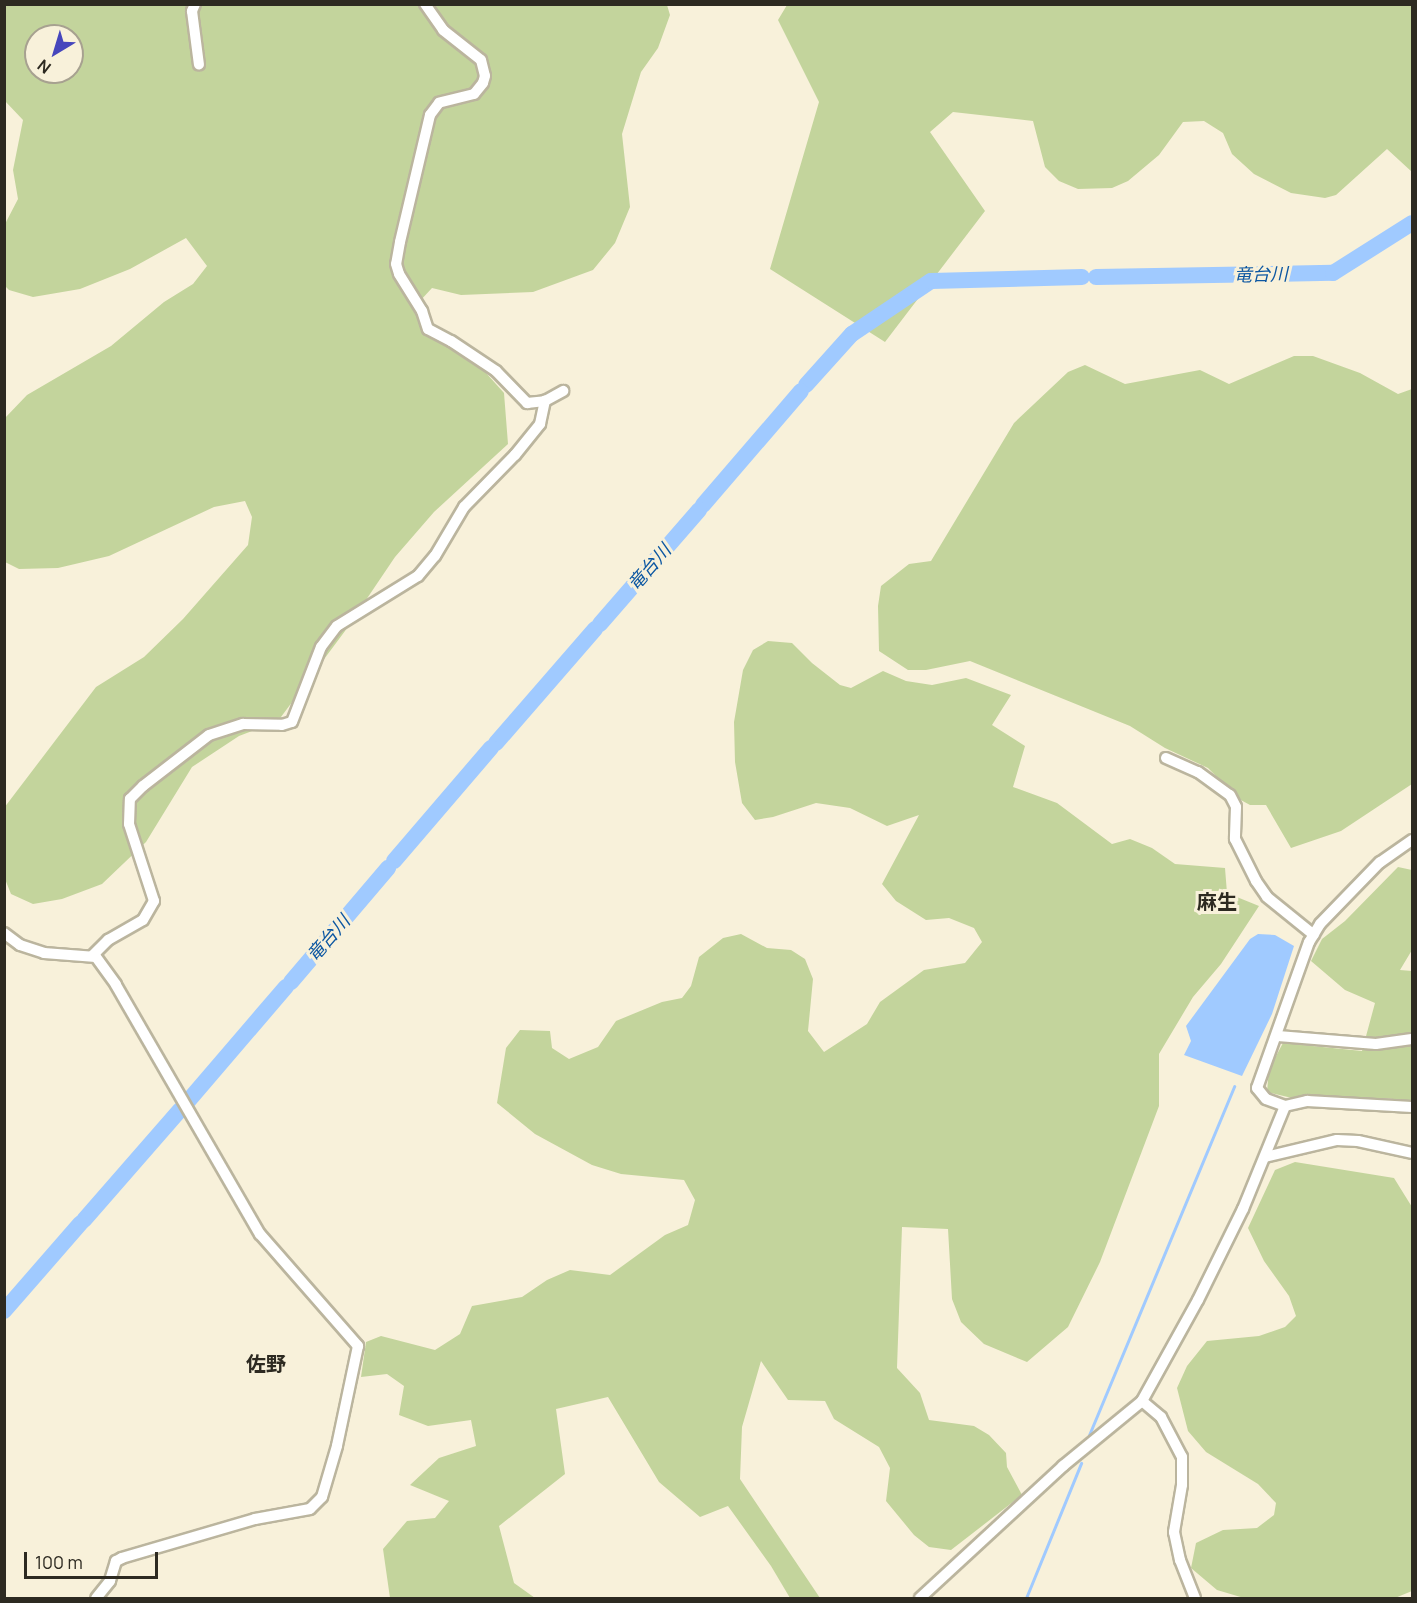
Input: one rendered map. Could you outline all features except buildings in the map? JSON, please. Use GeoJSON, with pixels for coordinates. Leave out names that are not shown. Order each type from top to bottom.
{"type":"FeatureCollection","features":[{"type":"Feature","properties":{"kind":"street"},"geometry":{"type":"LineString","coordinates":[[195,4],[192,10],[199,65]]}},
{"type":"Feature","properties":{"kind":"street"},"geometry":{"type":"LineString","coordinates":[[425,4],[443,30],[481,60],[485,76],[483,83],[474,94],[439,103],[430,115],[396,264],[399,274],[422,311],[428,329],[452,341],[496,371],[527,403],[545,401],[562,391]]}},
{"type":"Feature","properties":{"kind":"street"},"geometry":{"type":"LineString","coordinates":[[92,956],[113,936],[143,920],[154,901],[129,824],[130,799],[209,735],[243,724],[282,725],[292,722],[321,647],[337,626],[418,576],[435,556],[464,507],[515,455],[540,424],[545,401]]}},
{"type":"Feature","properties":{"kind":"street"},"geometry":{"type":"LineString","coordinates":[[1166,758],[1198,772],[1230,795],[1236,807],[1235,839],[1256,881],[1267,897],[1314,935]]}},
{"type":"Feature","properties":{"kind":"street"},"geometry":{"type":"LineString","coordinates":[[1413,840],[1380,862],[1320,924],[1309,942],[1278,1036],[1257,1088],[1266,1099],[1285,1106],[1308,1101],[1413,1107]]}},
{"type":"Feature","properties":{"kind":"street"},"geometry":{"type":"LineString","coordinates":[[4,933],[20,945],[44,953],[96,957],[116,985],[260,1234],[358,1346],[337,1446],[322,1497],[310,1509],[255,1519],[122,1558],[116,1561],[107,1593],[96,1599]]}},
{"type":"Feature","properties":{"kind":"street"},"geometry":{"type":"LineString","coordinates":[[1278,1036],[1376,1044],[1413,1039]]}},
{"type":"Feature","properties":{"kind":"street"},"geometry":{"type":"LineString","coordinates":[[920,1599],[1063,1466],[1142,1401],[1198,1300],[1243,1209],[1285,1106]]}},
{"type":"Feature","properties":{"kind":"street"},"geometry":{"type":"LineString","coordinates":[[1265,1157],[1337,1140],[1358,1141],[1413,1153]]}},
{"type":"Feature","properties":{"kind":"street"},"geometry":{"type":"LineString","coordinates":[[1142,1401],[1161,1417],[1182,1457],[1182,1485],[1174,1532],[1180,1560],[1195,1599]]}},
{"type":"Feature","properties":{"kind":"green space"},"geometry":{"type":"Polygon","coordinates":[[[5,5],[667,5],[670,15],[658,48],[641,72],[622,134],[630,207],[615,243],[593,270],[533,292],[461,295],[432,288],[419,302],[419,325],[478,364],[504,393],[508,444],[434,512],[395,557],[345,631],[278,721],[239,736],[192,767],[146,842],[102,884],[62,899],[33,904],[11,894],[5,879],[4,808],[96,687],[144,657],[183,619],[248,545],[252,517],[245,501],[214,507],[109,556],[58,568],[19,569],[5,562],[5,418],[27,395],[111,346],[164,302],[193,284],[207,266],[186,238],[130,269],[80,289],[33,297],[9,290],[5,286],[5,224],[18,199],[13,170],[23,120],[5,101],[5,5]]]}},
{"type":"Feature","properties":{"kind":"green space"},"geometry":{"type":"Polygon","coordinates":[[[787,5],[1412,5],[1412,172],[1387,149],[1336,195],[1325,198],[1291,193],[1254,174],[1232,154],[1223,133],[1204,121],[1183,122],[1159,155],[1128,181],[1112,188],[1078,189],[1059,181],[1045,167],[1033,121],[953,112],[930,132],[985,211],[885,342],[770,269],[819,102],[778,20],[787,5]]]}},
{"type":"Feature","properties":{"kind":"green space"},"geometry":{"type":"Polygon","coordinates":[[[1294,356],[1313,356],[1360,373],[1398,394],[1412,389],[1412,784],[1341,831],[1291,848],[1266,805],[1250,805],[1239,799],[1208,768],[1165,748],[1130,726],[970,661],[926,670],[908,670],[879,651],[878,606],[881,586],[909,564],[931,561],[1014,423],[1068,372],[1085,365],[1125,384],[1200,370],[1229,384],[1294,356]]]}},
{"type":"Feature","properties":{"kind":"green space"},"geometry":{"type":"Polygon","coordinates":[[[768,641],[792,643],[812,663],[840,685],[851,688],[883,671],[906,681],[932,685],[966,678],[1011,695],[992,725],[1025,746],[1013,787],[1057,803],[1112,844],[1130,839],[1152,848],[1175,864],[1225,868],[1227,893],[1259,906],[1221,964],[1193,997],[1159,1054],[1159,1106],[1100,1262],[1068,1327],[1027,1362],[984,1344],[961,1322],[952,1299],[948,1229],[902,1227],[897,1368],[920,1393],[929,1420],[974,1426],[989,1435],[1006,1453],[1007,1467],[1022,1495],[951,1550],[929,1547],[914,1535],[886,1501],[890,1468],[879,1447],[834,1419],[825,1401],[788,1400],[761,1361],[742,1427],[740,1479],[820,1598],[790,1598],[771,1566],[728,1506],[700,1517],[659,1482],[608,1397],[556,1409],[565,1474],[499,1526],[514,1583],[535,1598],[390,1598],[383,1549],[407,1521],[435,1518],[449,1501],[410,1485],[439,1458],[476,1446],[471,1420],[428,1426],[399,1415],[404,1386],[387,1374],[361,1377],[366,1342],[381,1336],[435,1350],[460,1334],[472,1306],[522,1297],[547,1280],[570,1270],[610,1275],[665,1235],[688,1225],[695,1200],[684,1180],[621,1174],[592,1165],[535,1134],[497,1103],[506,1048],[520,1030],[550,1031],[552,1048],[569,1059],[598,1047],[616,1021],[662,1002],[682,998],[691,986],[699,957],[723,938],[741,934],[767,948],[791,950],[805,959],[813,979],[808,1031],[824,1052],[867,1024],[880,1002],[924,970],[965,963],[982,942],[974,928],[949,918],[926,920],[896,901],[882,884],[919,815],[887,826],[850,808],[816,803],[773,817],[755,820],[742,803],[735,762],[734,722],[743,670],[753,650],[768,641]]]}},
{"type":"Feature","properties":{"kind":"green space"},"geometry":{"type":"Polygon","coordinates":[[[1398,867],[1412,870],[1412,950],[1400,970],[1412,971],[1412,1102],[1386,1098],[1292,1098],[1267,1092],[1269,1069],[1283,1043],[1362,1051],[1375,1003],[1345,990],[1311,961],[1322,939],[1345,921],[1398,867]]]}},
{"type":"Feature","properties":{"kind":"green space"},"geometry":{"type":"Polygon","coordinates":[[[1295,1162],[1394,1178],[1412,1207],[1412,1591],[1395,1598],[1244,1598],[1217,1590],[1191,1568],[1196,1543],[1223,1530],[1257,1528],[1274,1515],[1276,1503],[1258,1484],[1206,1452],[1188,1431],[1177,1388],[1187,1366],[1207,1341],[1259,1336],[1285,1327],[1296,1316],[1289,1296],[1264,1261],[1248,1228],[1275,1170],[1295,1162]]]}},
{"type":"Feature","properties":{"kind":"water"},"geometry":{"type":"Polygon","coordinates":[[[1258,934],[1275,935],[1294,946],[1272,1014],[1242,1076],[1184,1055],[1191,1041],[1186,1026],[1250,939],[1258,934]]]}},
{"type":"Feature","properties":{"kind":"waterway","name":"竜台川"},"geometry":{"type":"LineString","coordinates":[[1096,277],[1333,273],[1412,223]]}},
{"type":"Feature","properties":{"kind":"waterway","name":"竜台川"},"geometry":{"type":"LineString","coordinates":[[806,385],[852,334],[931,281],[1082,277]]}},
{"type":"Feature","properties":{"kind":"waterway","name":"竜台川"},"geometry":{"type":"LineString","coordinates":[[703,505],[801,391]]}},
{"type":"Feature","properties":{"kind":"waterway","name":"竜台川"},"geometry":{"type":"LineString","coordinates":[[600,624],[699,510]]}},
{"type":"Feature","properties":{"kind":"waterway","name":"竜台川"},"geometry":{"type":"LineString","coordinates":[[496,743],[595,629]]}},
{"type":"Feature","properties":{"kind":"waterway","name":"竜台川"},"geometry":{"type":"LineString","coordinates":[[394,861],[491,748]]}},
{"type":"Feature","properties":{"kind":"waterway","name":"竜台川"},"geometry":{"type":"LineString","coordinates":[[291,982],[388,868]]}},
{"type":"Feature","properties":{"kind":"waterway","name":"竜台川"},"geometry":{"type":"LineString","coordinates":[[189,1100],[286,987]]}},
{"type":"Feature","properties":{"kind":"waterway"},"geometry":{"type":"LineString","coordinates":[[1089,1435],[1234,1086]]}},
{"type":"Feature","properties":{"kind":"waterway","name":"竜台川"},"geometry":{"type":"LineString","coordinates":[[84,1220],[180,1110]]}},
{"type":"Feature","properties":{"kind":"waterway","name":"竜台川"},"geometry":{"type":"LineString","coordinates":[[4,1311],[80,1224]]}},
{"type":"Feature","properties":{"kind":"waterway"},"geometry":{"type":"LineString","coordinates":[[1026,1598],[1081,1463]]}},
{"type":"Feature","properties":{"kind":"district","name":"麻生"},"geometry":{"type":"Point","coordinates":[1217,901]}},
{"type":"Feature","properties":{"kind":"district","name":"佐野"},"geometry":{"type":"Point","coordinates":[266,1363]}}]}
